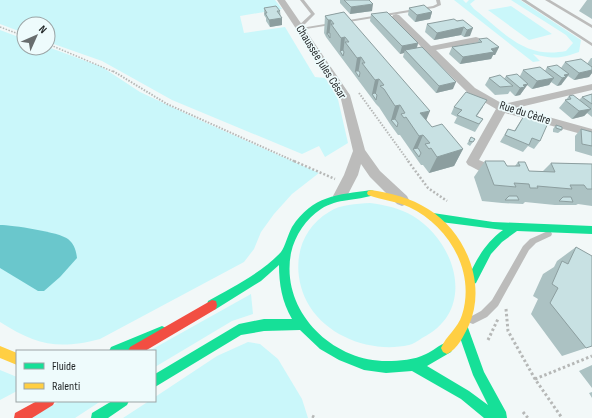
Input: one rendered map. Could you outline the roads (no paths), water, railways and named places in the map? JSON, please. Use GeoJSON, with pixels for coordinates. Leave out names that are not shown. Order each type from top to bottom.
{"type":"FeatureCollection","features":[{"type":"Feature","properties":{"kind":"main road"},"geometry":{"type":"LineString","coordinates":[[371,193],[402,200],[418,207],[433,217],[447,230],[458,245],[467,262],[472,280],[472,302],[465,327],[454,342],[443,352],[429,360],[413,365],[382,368],[351,360],[323,344],[311,334],[294,311],[285,288],[283,277],[284,255],[290,236],[300,220],[314,208],[340,196],[371,193]]}},
{"type":"Feature","properties":{"kind":"main road"},"geometry":{"type":"LineString","coordinates":[[433,217],[461,223],[513,228],[592,230]]}},
{"type":"Feature","properties":{"kind":"main road"},"geometry":{"type":"LineString","coordinates":[[472,280],[478,264],[490,246],[498,238],[513,228]]}},
{"type":"Feature","properties":{"kind":"main road"},"geometry":{"type":"LineString","coordinates":[[135,350],[162,332],[243,287],[270,269],[284,255]]}},
{"type":"Feature","properties":{"kind":"main road"},"geometry":{"type":"LineString","coordinates":[[156,379],[240,330],[264,325],[303,324]]}},
{"type":"Feature","properties":{"kind":"main road"},"geometry":{"type":"LineString","coordinates":[[465,327],[473,364],[501,418]]}},
{"type":"Feature","properties":{"kind":"main road"},"geometry":{"type":"LineString","coordinates":[[117,350],[162,332]]}},
{"type":"Feature","properties":{"kind":"main road"},"geometry":{"type":"LineString","coordinates":[[0,352],[16,359]]}},
{"type":"Feature","properties":{"kind":"main road"},"geometry":{"type":"LineString","coordinates":[[413,365],[465,394],[494,418]]}},
{"type":"Feature","properties":{"kind":"main road"},"geometry":{"type":"LineString","coordinates":[[20,418],[47,402]]}},
{"type":"Feature","properties":{"kind":"main road"},"geometry":{"type":"LineString","coordinates":[[97,418],[121,402]]}},
{"type":"Feature","properties":{"kind":"street","name":"Chaussée Jules César"},"geometry":{"type":"LineString","coordinates":[[281,0],[345,95],[359,151],[375,174],[402,200]]}},
{"type":"Feature","properties":{"kind":"street","name":"Rue du Cèdre"},"geometry":{"type":"LineString","coordinates":[[396,17],[471,90],[502,108],[592,133]]}},
{"type":"Feature","properties":{"kind":"street"},"geometry":{"type":"LineString","coordinates":[[429,49],[476,40]]}},
{"type":"Feature","properties":{"kind":"street"},"geometry":{"type":"LineString","coordinates":[[472,162],[502,108],[592,87]]}},
{"type":"Feature","properties":{"kind":"street"},"geometry":{"type":"LineString","coordinates":[[340,196],[351,175],[359,151]]}},
{"type":"Feature","properties":{"kind":"street"},"geometry":{"type":"LineString","coordinates":[[461,156],[495,173],[509,173]]}},
{"type":"Feature","properties":{"kind":"lane"},"geometry":{"type":"LineString","coordinates":[[299,28],[313,14],[302,0]]}},
{"type":"Feature","properties":{"kind":"lane"},"geometry":{"type":"LineString","coordinates":[[299,28],[434,7],[439,5],[438,0]]}},
{"type":"Feature","properties":{"kind":"lane"},"geometry":{"type":"LineString","coordinates":[[523,0],[592,45]]}},
{"type":"Feature","properties":{"kind":"lane"},"geometry":{"type":"LineString","coordinates":[[547,0],[592,28]]}},
{"type":"Feature","properties":{"kind":"lane"},"geometry":{"type":"LineString","coordinates":[[465,327],[484,314],[495,304],[526,248],[533,241],[558,229]]}},
{"type":"Feature","properties":{"kind":"water"},"geometry":{"type":"Polygon","coordinates":[[[0,225],[35,229],[63,236],[73,245],[77,258],[60,277],[44,291],[38,291],[0,268],[0,225]]]}}]}
